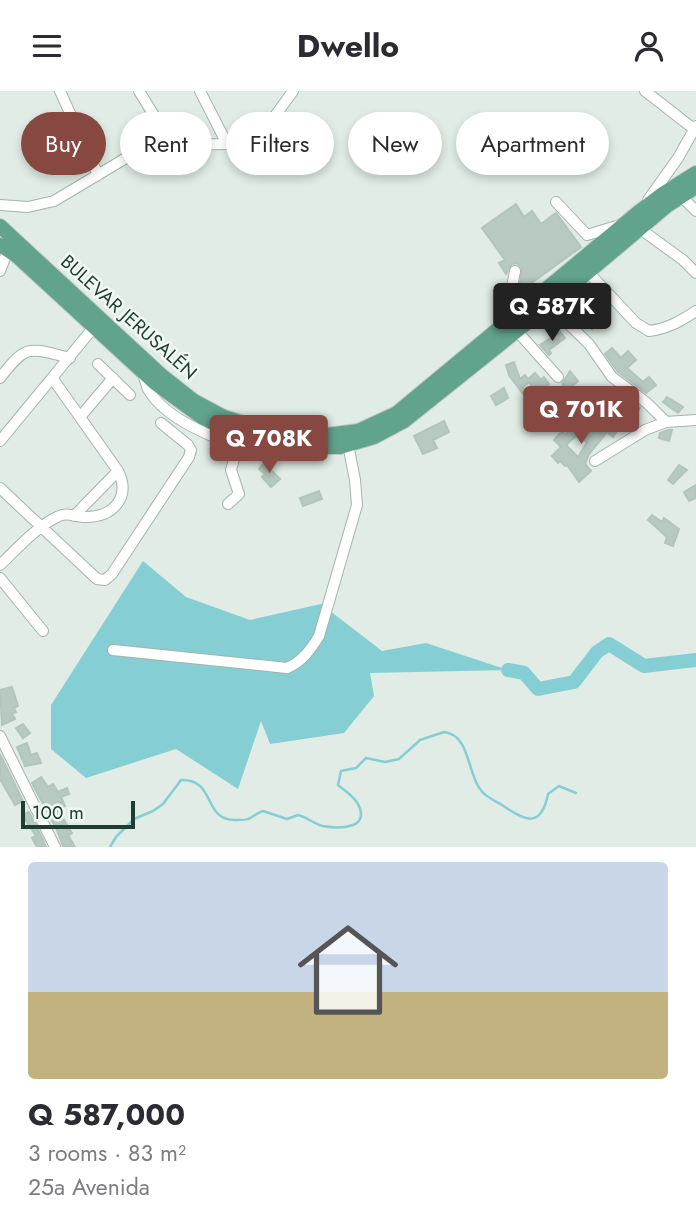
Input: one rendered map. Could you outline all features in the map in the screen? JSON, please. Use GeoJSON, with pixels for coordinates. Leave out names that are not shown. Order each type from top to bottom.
{"type":"FeatureCollection","features":[{"type":"Feature","properties":{"kind":"main road","name":"BULEVAR JERUSALÉN"},"geometry":{"type":"LineString","coordinates":[[0,226],[161,375],[194,401],[231,420],[272,432],[347,439],[374,437],[404,421],[549,305],[588,272],[633,225],[640,211],[696,173]]}},
{"type":"Feature","properties":{"kind":"main road","name":"BULEVAR JERUSALÉN"},"geometry":{"type":"LineString","coordinates":[[4,247],[178,401],[218,425],[249,437],[310,447],[347,439],[397,413],[633,225],[696,187]]}},
{"type":"Feature","properties":{"kind":"street"},"geometry":{"type":"LineString","coordinates":[[60,91],[70,112]]}},
{"type":"Feature","properties":{"kind":"street"},"geometry":{"type":"LineString","coordinates":[[139,91],[152,112]]}},
{"type":"Feature","properties":{"kind":"street"},"geometry":{"type":"LineString","coordinates":[[200,91],[226,142]]}},
{"type":"Feature","properties":{"kind":"street"},"geometry":{"type":"LineString","coordinates":[[278,112],[293,91]]}},
{"type":"Feature","properties":{"kind":"street"},"geometry":{"type":"LineString","coordinates":[[640,211],[678,158],[695,127],[645,91]]}},
{"type":"Feature","properties":{"kind":"street"},"geometry":{"type":"LineString","coordinates":[[0,205],[28,207],[54,201],[98,175]]}},
{"type":"Feature","properties":{"kind":"street"},"geometry":{"type":"LineString","coordinates":[[681,196],[696,211]]}},
{"type":"Feature","properties":{"kind":"street"},"geometry":{"type":"LineString","coordinates":[[556,202],[587,235],[633,225],[683,260],[696,273]]}},
{"type":"Feature","properties":{"kind":"street"},"geometry":{"type":"LineString","coordinates":[[0,271],[4,247]]}},
{"type":"Feature","properties":{"kind":"street"},"geometry":{"type":"LineString","coordinates":[[496,332],[515,271]]}},
{"type":"Feature","properties":{"kind":"street"},"geometry":{"type":"LineString","coordinates":[[588,272],[636,323],[649,331],[662,330],[696,311]]}},
{"type":"Feature","properties":{"kind":"street"},"geometry":{"type":"LineString","coordinates":[[549,305],[589,344],[612,377],[647,403],[666,422]]}},
{"type":"Feature","properties":{"kind":"street"},"geometry":{"type":"LineString","coordinates":[[0,441],[94,327]]}},
{"type":"Feature","properties":{"kind":"street"},"geometry":{"type":"LineString","coordinates":[[517,331],[558,377]]}},
{"type":"Feature","properties":{"kind":"street"},"geometry":{"type":"LineString","coordinates":[[0,378],[17,356],[29,350],[70,358]]}},
{"type":"Feature","properties":{"kind":"street"},"geometry":{"type":"LineString","coordinates":[[97,364],[130,395]]}},
{"type":"Feature","properties":{"kind":"street"},"geometry":{"type":"LineString","coordinates":[[142,371],[148,390],[169,411],[211,435],[270,453],[292,452],[310,447]]}},
{"type":"Feature","properties":{"kind":"street"},"geometry":{"type":"LineString","coordinates":[[80,417],[113,378]]}},
{"type":"Feature","properties":{"kind":"street"},"geometry":{"type":"LineString","coordinates":[[0,565],[42,527],[62,514],[99,515],[117,504],[123,495],[124,483],[118,471],[53,379]]}},
{"type":"Feature","properties":{"kind":"street"},"geometry":{"type":"LineString","coordinates":[[595,461],[645,430],[666,422],[696,420]]}},
{"type":"Feature","properties":{"kind":"street"},"geometry":{"type":"LineString","coordinates":[[0,488],[97,579],[105,580],[112,574],[189,457],[191,450],[188,445],[161,423]]}},
{"type":"Feature","properties":{"kind":"street"},"geometry":{"type":"LineString","coordinates":[[113,650],[287,668],[296,664],[319,636],[357,505],[347,439]]}},
{"type":"Feature","properties":{"kind":"street"},"geometry":{"type":"LineString","coordinates":[[228,505],[239,494],[231,470],[238,445]]}},
{"type":"Feature","properties":{"kind":"street"},"geometry":{"type":"LineString","coordinates":[[74,516],[118,471]]}},
{"type":"Feature","properties":{"kind":"street"},"geometry":{"type":"LineString","coordinates":[[0,578],[43,631]]}},
{"type":"Feature","properties":{"kind":"street"},"geometry":{"type":"LineString","coordinates":[[0,736],[55,847]]}},
{"type":"Feature","properties":{"kind":"water"},"geometry":{"type":"Polygon","coordinates":[[[143,561],[186,597],[250,620],[321,604],[382,651],[426,643],[508,670],[370,673],[374,696],[344,733],[270,744],[261,721],[238,789],[176,749],[86,778],[51,749],[51,705],[143,561]]]}},
{"type":"Feature","properties":{"kind":"building"},"geometry":{"type":"Polygon","coordinates":[[[516,204],[524,217],[532,211],[541,224],[556,213],[581,247],[519,292],[522,268],[517,263],[512,264],[506,274],[499,263],[505,260],[482,228],[516,204]]]}},
{"type":"Feature","properties":{"kind":"building"},"geometry":{"type":"Polygon","coordinates":[[[600,310],[606,317],[592,329],[586,322],[600,310]]]}},
{"type":"Feature","properties":{"kind":"building"},"geometry":{"type":"Polygon","coordinates":[[[560,332],[565,338],[549,350],[549,355],[540,345],[560,332]]]}},
{"type":"Feature","properties":{"kind":"building"},"geometry":{"type":"Polygon","coordinates":[[[612,348],[621,358],[628,351],[636,360],[627,368],[643,382],[649,377],[656,385],[646,393],[618,372],[605,354],[612,348]]]}},
{"type":"Feature","properties":{"kind":"building"},"geometry":{"type":"Polygon","coordinates":[[[514,362],[520,379],[525,375],[528,379],[535,373],[541,380],[544,377],[549,384],[537,393],[529,382],[523,387],[523,394],[509,375],[506,365],[514,362]]]}},
{"type":"Feature","properties":{"kind":"building"},"geometry":{"type":"Polygon","coordinates":[[[570,371],[578,381],[567,390],[562,384],[570,371]]]}},
{"type":"Feature","properties":{"kind":"building"},"geometry":{"type":"Polygon","coordinates":[[[504,388],[508,398],[496,405],[491,396],[504,388]]]}},
{"type":"Feature","properties":{"kind":"building"},"geometry":{"type":"Polygon","coordinates":[[[617,392],[640,408],[634,416],[612,401],[617,392]]]}},
{"type":"Feature","properties":{"kind":"building"},"geometry":{"type":"Polygon","coordinates":[[[667,397],[683,407],[678,413],[663,402],[667,397]]]}},
{"type":"Feature","properties":{"kind":"building"},"geometry":{"type":"Polygon","coordinates":[[[600,419],[618,429],[613,437],[607,432],[589,454],[585,464],[591,471],[579,482],[567,465],[560,461],[558,463],[552,456],[561,447],[554,440],[562,431],[566,435],[574,420],[592,429],[600,419]],[[576,436],[566,445],[578,457],[587,442],[576,436]]]}},
{"type":"Feature","properties":{"kind":"building"},"geometry":{"type":"Polygon","coordinates":[[[444,421],[449,432],[433,440],[437,448],[423,454],[414,436],[444,421]]]}},
{"type":"Feature","properties":{"kind":"building"},"geometry":{"type":"Polygon","coordinates":[[[672,430],[669,441],[659,438],[660,433],[672,430]]]}},
{"type":"Feature","properties":{"kind":"building"},"geometry":{"type":"Polygon","coordinates":[[[264,463],[280,479],[271,487],[262,477],[265,474],[259,469],[264,463]]]}},
{"type":"Feature","properties":{"kind":"building"},"geometry":{"type":"Polygon","coordinates":[[[679,465],[687,470],[673,484],[668,480],[679,465]]]}},
{"type":"Feature","properties":{"kind":"building"},"geometry":{"type":"Polygon","coordinates":[[[696,485],[696,498],[689,501],[684,492],[696,485]]]}},
{"type":"Feature","properties":{"kind":"building"},"geometry":{"type":"Polygon","coordinates":[[[319,491],[322,499],[303,506],[300,498],[319,491]]]}},
{"type":"Feature","properties":{"kind":"building"},"geometry":{"type":"Polygon","coordinates":[[[652,515],[662,522],[664,518],[679,529],[673,546],[665,543],[667,537],[648,520],[652,515]]]}},
{"type":"Feature","properties":{"kind":"building"},"geometry":{"type":"Polygon","coordinates":[[[12,687],[18,706],[12,714],[15,719],[2,725],[0,690],[12,687]]]}},
{"type":"Feature","properties":{"kind":"building"},"geometry":{"type":"Polygon","coordinates":[[[23,724],[30,733],[23,738],[16,728],[23,724]]]}},
{"type":"Feature","properties":{"kind":"building"},"geometry":{"type":"Polygon","coordinates":[[[27,743],[31,755],[37,753],[41,763],[25,766],[17,747],[27,743]]]}},
{"type":"Feature","properties":{"kind":"building"},"geometry":{"type":"Polygon","coordinates":[[[0,754],[23,801],[15,805],[0,779],[0,754]]]}},
{"type":"Feature","properties":{"kind":"building"},"geometry":{"type":"Polygon","coordinates":[[[41,777],[48,787],[53,784],[58,792],[67,788],[69,794],[61,797],[65,806],[58,810],[72,833],[68,835],[75,847],[63,846],[32,783],[41,777]]]}},
{"type":"Feature","properties":{"kind":"building"},"geometry":{"type":"Polygon","coordinates":[[[29,812],[46,847],[37,847],[32,838],[36,836],[22,815],[29,812]]]}},
{"type":"Feature","properties":{"kind":"waterway"},"geometry":{"type":"LineString","coordinates":[[508,670],[524,673],[538,689],[574,682],[597,652],[609,644],[644,666],[696,660]]}},
{"type":"Feature","properties":{"kind":"waterway"},"geometry":{"type":"LineString","coordinates":[[110,847],[134,819],[163,804],[181,780],[192,781],[200,786],[213,808],[225,819],[247,819],[263,811],[287,819],[298,815],[323,826],[345,827],[357,823],[361,812],[354,798],[338,785],[341,771],[356,768],[366,758],[385,762],[399,759],[420,740],[444,732],[459,740],[482,792],[518,815],[531,819],[536,817],[541,813],[548,794],[559,786],[576,793]]}}]}
